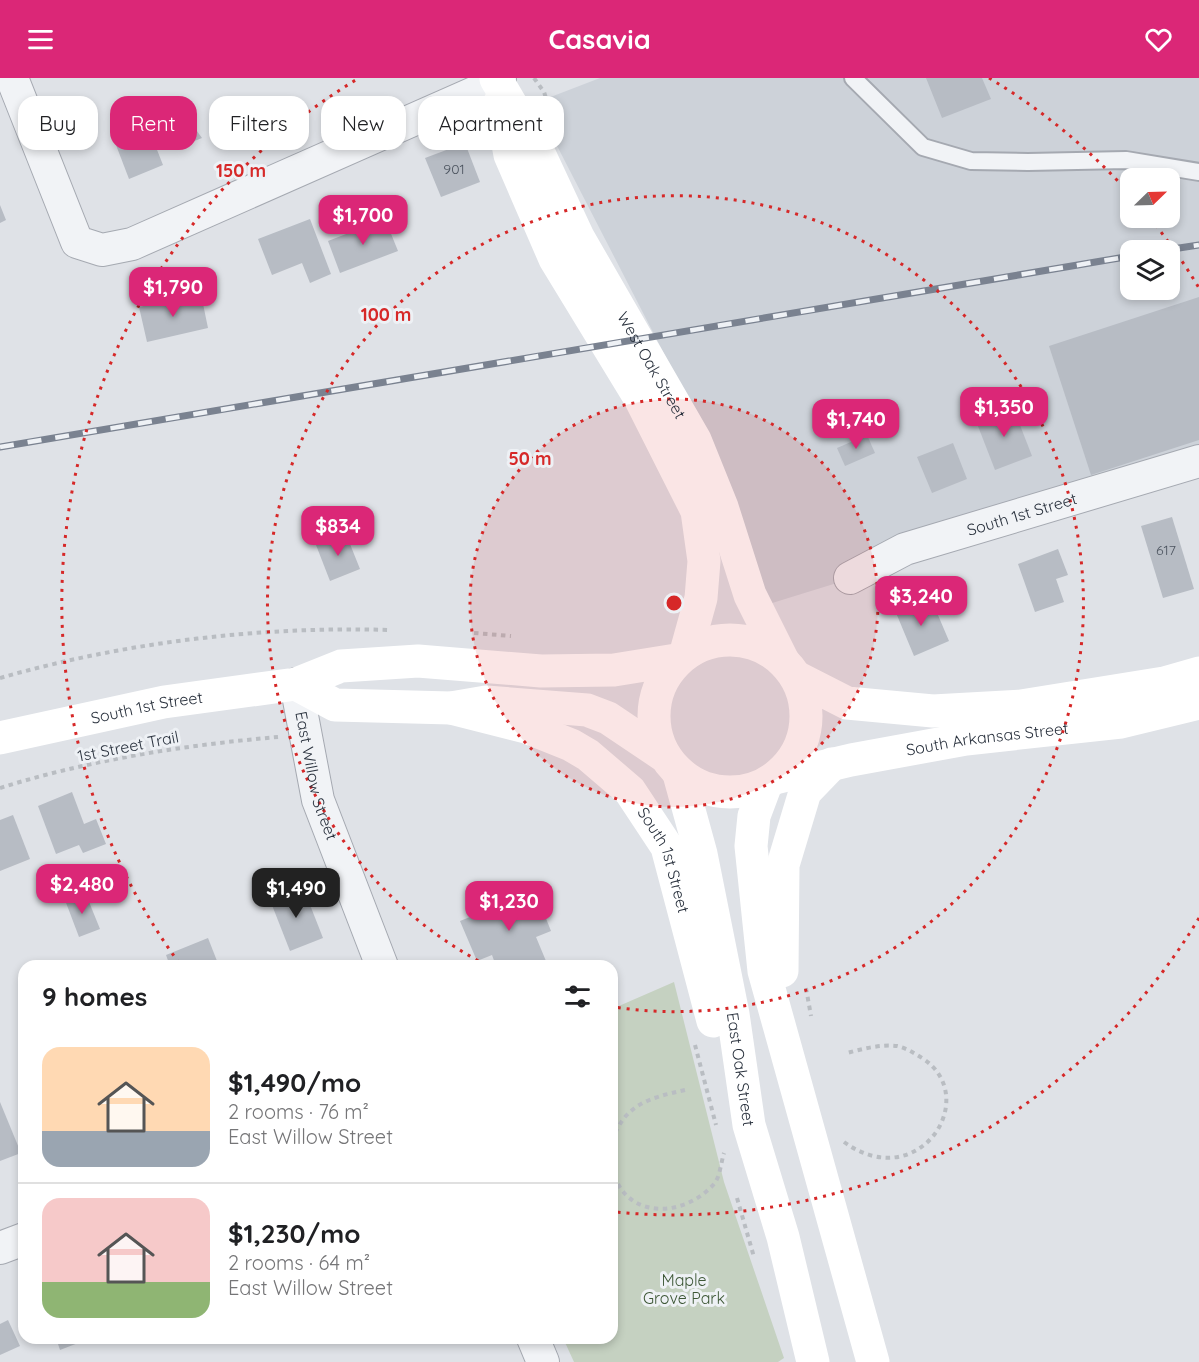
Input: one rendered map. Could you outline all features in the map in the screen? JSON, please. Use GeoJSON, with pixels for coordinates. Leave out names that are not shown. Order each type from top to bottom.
{"type":"FeatureCollection","features":[{"type":"Feature","properties":{"kind":"street"},"geometry":{"type":"LineString","coordinates":[[12,78],[77,242],[102,250],[132,244],[476,92],[497,78]]}},
{"type":"Feature","properties":{"kind":"street","name":"West Oak Street"},"geometry":{"type":"LineString","coordinates":[[497,78],[510,155],[555,260],[641,400],[697,511],[704,561],[701,598],[681,656]]}},
{"type":"Feature","properties":{"kind":"street","name":"West Oak Street"},"geometry":{"type":"LineString","coordinates":[[497,78],[536,147],[578,237],[695,440],[722,507],[750,595],[789,669]]}},
{"type":"Feature","properties":{"kind":"street","name":"South 1st Street"},"geometry":{"type":"LineString","coordinates":[[850,578],[905,549],[1199,461]]}},
{"type":"Feature","properties":{"kind":"street"},"geometry":{"type":"LineString","coordinates":[[771,781],[744,792],[721,792],[699,786],[671,764],[655,736],[652,715],[656,695],[664,676],[681,656],[705,643],[726,639],[747,641],[766,649],[789,669],[805,709],[806,720],[802,742],[791,762],[771,781],[754,816],[751,846],[764,971],[797,1027]]}},
{"type":"Feature","properties":{"kind":"street","name":"South 1st Street"},"geometry":{"type":"LineString","coordinates":[[0,738],[164,702],[296,684],[341,666],[418,661],[541,671],[614,670],[681,656]]}},
{"type":"Feature","properties":{"kind":"street","name":"South Arkansas Street"},"geometry":{"type":"LineString","coordinates":[[789,669],[847,703],[933,711],[1021,706],[1164,683],[1199,673]]}},
{"type":"Feature","properties":{"kind":"street","name":"South 1st Street"},"geometry":{"type":"LineString","coordinates":[[296,684],[335,705],[451,708],[486,702],[587,710],[608,718],[671,764]]}},
{"type":"Feature","properties":{"kind":"street","name":"East Willow Street"},"geometry":{"type":"LineString","coordinates":[[296,684],[318,800],[380,960]]}},
{"type":"Feature","properties":{"kind":"street","name":"South Arkansas Street"},"geometry":{"type":"LineString","coordinates":[[771,781],[832,764],[966,739],[1121,722],[1199,703]]}},
{"type":"Feature","properties":{"kind":"street","name":"South 1st Street"},"geometry":{"type":"LineString","coordinates":[[451,708],[526,727],[571,745],[588,755],[630,791],[667,847],[711,1013],[749,1125]]}},
{"type":"Feature","properties":{"kind":"street","name":"East Oak Street"},"geometry":{"type":"LineString","coordinates":[[671,764],[701,855],[734,1014],[749,1125],[783,1237],[813,1362]]}},
{"type":"Feature","properties":{"kind":"street"},"geometry":{"type":"LineString","coordinates":[[832,764],[805,792],[783,865],[797,1027],[873,1362]]}},
{"type":"Feature","properties":{"kind":"street"},"geometry":{"type":"LineString","coordinates":[[0,1248],[18,1241]]}},
{"type":"Feature","properties":{"kind":"street"},"geometry":{"type":"LineString","coordinates":[[536,1344],[543,1362]]}},
{"type":"Feature","properties":{"kind":"lane"},"geometry":{"type":"LineString","coordinates":[[853,78],[923,147],[971,160],[1028,162],[1126,160],[1199,172]]}},
{"type":"Feature","properties":{"kind":"path"},"geometry":{"type":"LineString","coordinates":[[534,78],[544,92]]}},
{"type":"Feature","properties":{"kind":"path"},"geometry":{"type":"LineString","coordinates":[[0,678],[119,651],[252,633],[394,630]]}},
{"type":"Feature","properties":{"kind":"path"},"geometry":{"type":"LineString","coordinates":[[462,632],[517,637]]}},
{"type":"Feature","properties":{"kind":"path","name":"1st Street Trail"},"geometry":{"type":"LineString","coordinates":[[0,788],[56,772],[218,742],[262,739]]}},
{"type":"Feature","properties":{"kind":"path"},"geometry":{"type":"LineString","coordinates":[[797,1027],[806,985]]}},
{"type":"Feature","properties":{"kind":"path"},"geometry":{"type":"LineString","coordinates":[[840,1133],[844,1143],[863,1154],[884,1158],[902,1157],[926,1146],[941,1122],[945,1107],[940,1076],[932,1064],[909,1050],[897,1046],[884,1046],[847,1053]]}},
{"type":"Feature","properties":{"kind":"path"},"geometry":{"type":"LineString","coordinates":[[618,1125],[633,1108],[649,1100],[685,1090]]}},
{"type":"Feature","properties":{"kind":"path"},"geometry":{"type":"LineString","coordinates":[[618,1180],[622,1188],[634,1200],[646,1206],[676,1209],[690,1204],[716,1182],[724,1153]]}},
{"type":"Feature","properties":{"kind":"shaded area"},"geometry":{"type":"Polygon","coordinates":[[[600,78],[1199,78],[1199,471],[769,604],[691,406],[559,150],[564,150],[564,96],[553,96],[600,78]]]}},
{"type":"Feature","properties":{"kind":"green space","name":"Maple Grove Park"},"geometry":{"type":"Polygon","coordinates":[[[674,982],[724,1182],[784,1358],[778,1362],[574,1362],[566,1344],[618,1344],[618,1006],[674,982]]]}},
{"type":"Feature","properties":{"kind":"building"},"geometry":{"type":"Polygon","coordinates":[[[926,78],[982,78],[991,99],[942,118],[926,78]]]}},
{"type":"Feature","properties":{"kind":"building"},"geometry":{"type":"Polygon","coordinates":[[[118,150],[157,150],[163,165],[129,179],[118,150]]]}},
{"type":"Feature","properties":{"kind":"building"},"geometry":{"type":"Polygon","coordinates":[[[446,150],[468,150],[480,182],[441,197],[425,158],[446,150]]]}},
{"type":"Feature","properties":{"kind":"building"},"geometry":{"type":"Polygon","coordinates":[[[0,205],[6,220],[0,223],[0,205]]]}},
{"type":"Feature","properties":{"kind":"building"},"geometry":{"type":"Polygon","coordinates":[[[310,219],[331,274],[310,283],[302,263],[272,275],[258,239],[310,219]]]}},
{"type":"Feature","properties":{"kind":"building"},"geometry":{"type":"Polygon","coordinates":[[[385,219],[398,251],[340,273],[328,241],[385,219]]]}},
{"type":"Feature","properties":{"kind":"building"},"geometry":{"type":"Polygon","coordinates":[[[191,296],[190,302],[202,299],[208,328],[147,342],[139,307],[191,296]]]}},
{"type":"Feature","properties":{"kind":"building"},"geometry":{"type":"Polygon","coordinates":[[[1199,297],[1199,440],[1091,475],[1049,346],[1199,297]]]}},
{"type":"Feature","properties":{"kind":"building"},"geometry":{"type":"Polygon","coordinates":[[[1013,407],[1032,456],[995,470],[976,421],[1013,407]]]}},
{"type":"Feature","properties":{"kind":"building"},"geometry":{"type":"Polygon","coordinates":[[[867,435],[875,453],[845,466],[837,448],[867,435]]]}},
{"type":"Feature","properties":{"kind":"building"},"geometry":{"type":"Polygon","coordinates":[[[953,443],[967,479],[932,493],[917,457],[953,443]]]}},
{"type":"Feature","properties":{"kind":"building"},"geometry":{"type":"Polygon","coordinates":[[[1172,517],[1194,589],[1163,598],[1141,526],[1172,517]]]}},
{"type":"Feature","properties":{"kind":"building"},"geometry":{"type":"Polygon","coordinates":[[[346,534],[360,569],[330,581],[316,545],[346,534]]]}},
{"type":"Feature","properties":{"kind":"building"},"geometry":{"type":"Polygon","coordinates":[[[1058,549],[1068,575],[1056,579],[1064,602],[1035,612],[1018,564],[1058,549]]]}},
{"type":"Feature","properties":{"kind":"building"},"geometry":{"type":"Polygon","coordinates":[[[920,598],[926,612],[935,608],[949,641],[914,656],[894,608],[920,598]]]}},
{"type":"Feature","properties":{"kind":"building"},"geometry":{"type":"Polygon","coordinates":[[[72,792],[84,824],[96,819],[106,844],[83,853],[79,845],[56,854],[38,806],[72,792]]]}},
{"type":"Feature","properties":{"kind":"building"},"geometry":{"type":"Polygon","coordinates":[[[13,815],[30,859],[0,871],[0,820],[13,815]]]}},
{"type":"Feature","properties":{"kind":"building"},"geometry":{"type":"Polygon","coordinates":[[[303,887],[323,938],[290,951],[270,900],[303,887]]]}},
{"type":"Feature","properties":{"kind":"building"},"geometry":{"type":"Polygon","coordinates":[[[535,891],[551,931],[536,937],[546,960],[494,960],[492,955],[477,960],[460,921],[535,891]]]}},
{"type":"Feature","properties":{"kind":"building"},"geometry":{"type":"Polygon","coordinates":[[[85,892],[100,929],[79,937],[65,900],[85,892]]]}},
{"type":"Feature","properties":{"kind":"building"},"geometry":{"type":"Polygon","coordinates":[[[208,938],[217,960],[168,960],[166,955],[208,938]]]}},
{"type":"Feature","properties":{"kind":"building"},"geometry":{"type":"Polygon","coordinates":[[[0,1102],[18,1146],[18,1154],[0,1161],[0,1102]]]}},
{"type":"Feature","properties":{"kind":"building"},"geometry":{"type":"Polygon","coordinates":[[[8,1320],[20,1346],[0,1355],[0,1324],[8,1320]]]}},
{"type":"Feature","properties":{"kind":"building"},"geometry":{"type":"Polygon","coordinates":[[[58,1344],[76,1344],[60,1350],[58,1344]]]}},
{"type":"Feature","properties":{"kind":"railway"},"geometry":{"type":"LineString","coordinates":[[1180,248],[1199,245]]}},
{"type":"Feature","properties":{"kind":"railway"},"geometry":{"type":"LineString","coordinates":[[0,447],[1120,258]]}}]}
